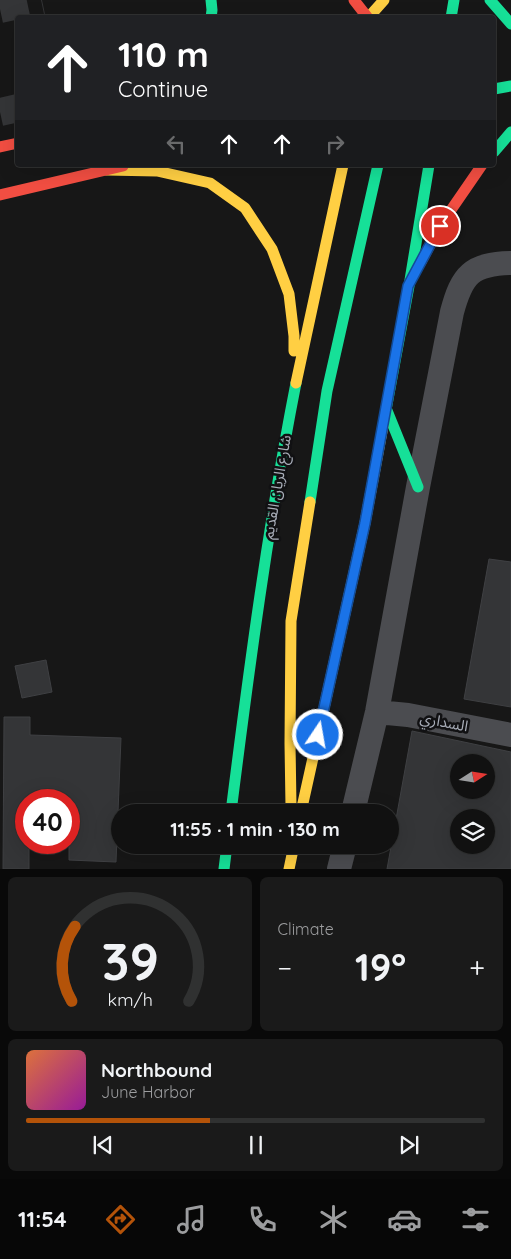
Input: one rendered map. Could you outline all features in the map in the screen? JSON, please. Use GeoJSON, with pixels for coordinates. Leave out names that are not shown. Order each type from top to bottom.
{"type":"FeatureCollection","features":[{"type":"Feature","properties":{"kind":"main road"},"geometry":{"type":"LineString","coordinates":[[211,0],[211,15]]}},
{"type":"Feature","properties":{"kind":"main road"},"geometry":{"type":"LineString","coordinates":[[354,0],[366,15]]}},
{"type":"Feature","properties":{"kind":"main road"},"geometry":{"type":"LineString","coordinates":[[368,15],[371,0]]}},
{"type":"Feature","properties":{"kind":"main road"},"geometry":{"type":"LineString","coordinates":[[370,15],[384,0]]}},
{"type":"Feature","properties":{"kind":"main road"},"geometry":{"type":"LineString","coordinates":[[452,15],[454,0]]}},
{"type":"Feature","properties":{"kind":"main road"},"geometry":{"type":"LineString","coordinates":[[490,0],[511,24]]}},
{"type":"Feature","properties":{"kind":"main road"},"geometry":{"type":"LineString","coordinates":[[496,89],[511,86]]}},
{"type":"Feature","properties":{"kind":"main road"},"geometry":{"type":"LineString","coordinates":[[496,150],[511,132]]}},
{"type":"Feature","properties":{"kind":"main road"},"geometry":{"type":"LineString","coordinates":[[0,147],[15,144]]}},
{"type":"Feature","properties":{"kind":"main road"},"geometry":{"type":"LineString","coordinates":[[0,195],[117,167]]}},
{"type":"Feature","properties":{"kind":"main road","name":"شارع الريان القديم"},"geometry":{"type":"LineString","coordinates":[[232,804],[256,617],[274,500],[295,388],[343,167]]}},
{"type":"Feature","properties":{"kind":"main road"},"geometry":{"type":"LineString","coordinates":[[292,804],[290,743],[291,621],[327,391],[378,167]]}},
{"type":"Feature","properties":{"kind":"main road"},"geometry":{"type":"LineString","coordinates":[[303,804],[365,523],[429,167]]}},
{"type":"Feature","properties":{"kind":"main road"},"geometry":{"type":"LineString","coordinates":[[408,286],[440,226],[481,167]]}},
{"type":"Feature","properties":{"kind":"main road"},"geometry":{"type":"LineString","coordinates":[[106,170],[157,171],[210,183],[244,208],[272,249],[289,294],[294,336],[295,388]]}},
{"type":"Feature","properties":{"kind":"main road"},"geometry":{"type":"LineString","coordinates":[[386,408],[418,487]]}},
{"type":"Feature","properties":{"kind":"main road"},"geometry":{"type":"LineString","coordinates":[[224,869],[226,854]]}},
{"type":"Feature","properties":{"kind":"main road"},"geometry":{"type":"LineString","coordinates":[[289,869],[292,854]]}},
{"type":"Feature","properties":{"kind":"street"},"geometry":{"type":"LineString","coordinates":[[355,804],[377,712],[418,487],[457,292],[463,281],[472,272],[490,264],[511,262]]}},
{"type":"Feature","properties":{"kind":"street","name":"السداري"},"geometry":{"type":"LineString","coordinates":[[377,712],[408,715],[511,735]]}},
{"type":"Feature","properties":{"kind":"street"},"geometry":{"type":"LineString","coordinates":[[340,869],[343,854]]}},
{"type":"Feature","properties":{"kind":"building"},"geometry":{"type":"Polygon","coordinates":[[[489,559],[511,562],[511,707],[464,699],[489,559]]]}},
{"type":"Feature","properties":{"kind":"building"},"geometry":{"type":"Polygon","coordinates":[[[46,660],[52,692],[22,698],[15,666],[46,660]]]}},
{"type":"Feature","properties":{"kind":"building"},"geometry":{"type":"Polygon","coordinates":[[[4,717],[30,717],[30,735],[121,738],[118,804],[111,804],[111,854],[116,854],[116,862],[69,860],[69,854],[80,854],[80,789],[15,789],[15,854],[29,854],[29,869],[3,869],[4,717]]]}},
{"type":"Feature","properties":{"kind":"building"},"geometry":{"type":"Polygon","coordinates":[[[412,731],[511,752],[511,869],[387,869],[390,854],[399,854],[399,804],[412,731]]]}},
{"type":"Feature","properties":{"kind":"tunnel"},"geometry":{"type":"LineString","coordinates":[[0,9],[42,0]]}},
{"type":"Feature","properties":{"kind":"tunnel"},"geometry":{"type":"LineString","coordinates":[[0,112],[15,109]]}},
{"type":"Feature","properties":{"kind":"traffic: fast"},"geometry":{"type":"LineString","coordinates":[[211,0],[211,15]]}},
{"type":"Feature","properties":{"kind":"traffic: fast"},"geometry":{"type":"LineString","coordinates":[[452,15],[454,0]]}},
{"type":"Feature","properties":{"kind":"traffic: fast"},"geometry":{"type":"LineString","coordinates":[[490,0],[511,24]]}},
{"type":"Feature","properties":{"kind":"traffic: fast"},"geometry":{"type":"LineString","coordinates":[[496,89],[511,86]]}},
{"type":"Feature","properties":{"kind":"traffic: fast"},"geometry":{"type":"LineString","coordinates":[[496,150],[511,132]]}},
{"type":"Feature","properties":{"kind":"traffic: fast"},"geometry":{"type":"LineString","coordinates":[[310,502],[327,391],[378,167]]}},
{"type":"Feature","properties":{"kind":"traffic: fast"},"geometry":{"type":"LineString","coordinates":[[383,426],[429,167]]}},
{"type":"Feature","properties":{"kind":"traffic: fast"},"geometry":{"type":"LineString","coordinates":[[232,804],[268,543],[296,383]]}},
{"type":"Feature","properties":{"kind":"traffic: fast"},"geometry":{"type":"LineString","coordinates":[[386,408],[418,487]]}},
{"type":"Feature","properties":{"kind":"traffic: fast"},"geometry":{"type":"LineString","coordinates":[[224,869],[226,854]]}},
{"type":"Feature","properties":{"kind":"traffic: slow"},"geometry":{"type":"LineString","coordinates":[[371,15],[384,0]]}},
{"type":"Feature","properties":{"kind":"traffic: slow"},"geometry":{"type":"LineString","coordinates":[[296,383],[343,167]]}},
{"type":"Feature","properties":{"kind":"traffic: slow"},"geometry":{"type":"LineString","coordinates":[[106,170],[157,171],[210,183],[245,208],[272,249],[289,294],[294,351]]}},
{"type":"Feature","properties":{"kind":"traffic: slow"},"geometry":{"type":"LineString","coordinates":[[303,804],[365,523],[383,426]]}},
{"type":"Feature","properties":{"kind":"traffic: slow"},"geometry":{"type":"LineString","coordinates":[[291,804],[291,621],[310,502]]}},
{"type":"Feature","properties":{"kind":"traffic: slow"},"geometry":{"type":"LineString","coordinates":[[289,869],[292,854]]}},
{"type":"Feature","properties":{"kind":"traffic: jam"},"geometry":{"type":"LineString","coordinates":[[354,0],[366,15]]}},
{"type":"Feature","properties":{"kind":"traffic: jam"},"geometry":{"type":"LineString","coordinates":[[0,147],[15,144]]}},
{"type":"Feature","properties":{"kind":"traffic: jam"},"geometry":{"type":"LineString","coordinates":[[0,195],[119,167]]}},
{"type":"Feature","properties":{"kind":"traffic: jam"},"geometry":{"type":"LineString","coordinates":[[421,262],[440,226],[481,167]]}},
{"type":"Feature","properties":{"kind":"route"},"geometry":{"type":"LineString","coordinates":[[318,735],[365,523],[408,286],[440,226]]}}]}
